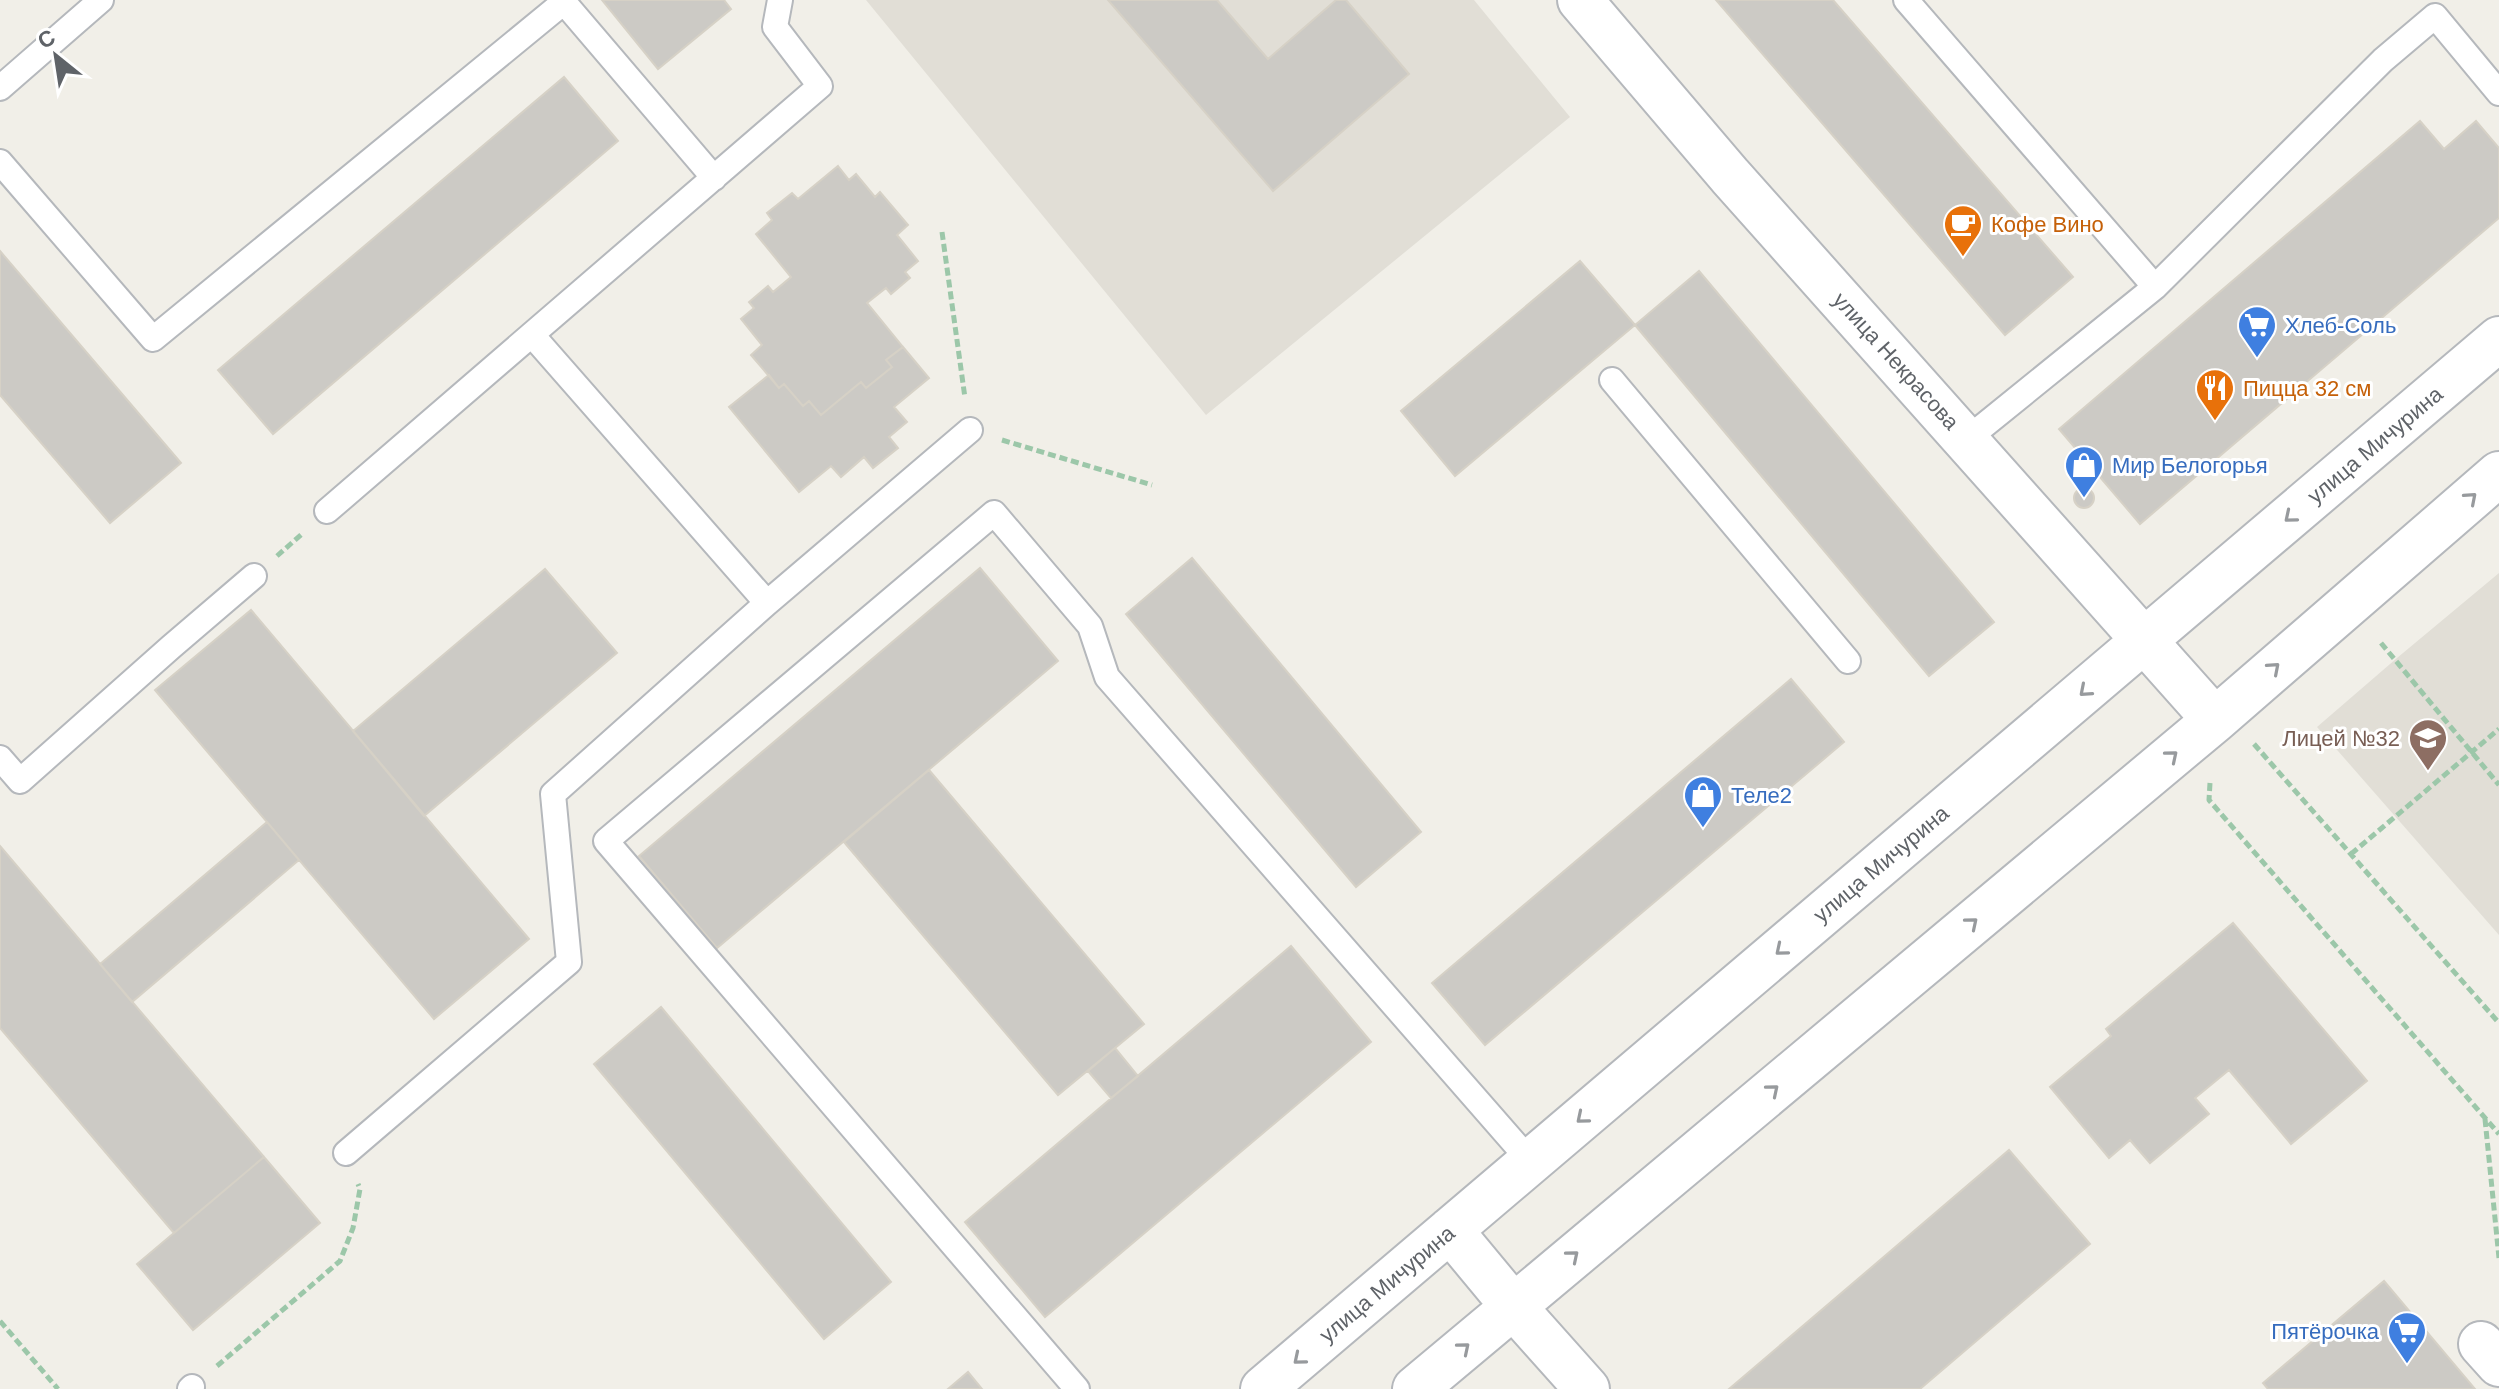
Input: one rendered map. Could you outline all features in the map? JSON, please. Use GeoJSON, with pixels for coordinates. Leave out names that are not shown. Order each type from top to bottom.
{"type":"FeatureCollection","features":[{"type":"Feature","properties":{"kind":"street","name":"улица Некрасова"},"geometry":{"type":"LineString","coordinates":[[1580,0],[1730,176],[2215,720]]}},
{"type":"Feature","properties":{"kind":"street","name":"улица Мичурина"},"geometry":{"type":"LineString","coordinates":[[1263,1389],[2499,339]]}},
{"type":"Feature","properties":{"kind":"street"},"geometry":{"type":"LineString","coordinates":[[1415,1389],[2215,720],[2499,474]]}},
{"type":"Feature","properties":{"kind":"street"},"geometry":{"type":"LineString","coordinates":[[1450,1230],[1587,1389]]}},
{"type":"Feature","properties":{"kind":"lane"},"geometry":{"type":"LineString","coordinates":[[0,88],[101,0]]}},
{"type":"Feature","properties":{"kind":"lane"},"geometry":{"type":"LineString","coordinates":[[327,511],[820,86],[775,27],[780,0]]}},
{"type":"Feature","properties":{"kind":"lane"},"geometry":{"type":"LineString","coordinates":[[1906,0],[2155,287]]}},
{"type":"Feature","properties":{"kind":"lane"},"geometry":{"type":"LineString","coordinates":[[0,162],[153,339],[563,1],[714,178]]}},
{"type":"Feature","properties":{"kind":"lane"},"geometry":{"type":"LineString","coordinates":[[1966,440],[2155,287],[2383,60],[2435,16],[2499,93]]}},
{"type":"Feature","properties":{"kind":"lane"},"geometry":{"type":"LineString","coordinates":[[532,335],[767,603]]}},
{"type":"Feature","properties":{"kind":"lane"},"geometry":{"type":"LineString","coordinates":[[1612,380],[1848,661]]}},
{"type":"Feature","properties":{"kind":"lane"},"geometry":{"type":"LineString","coordinates":[[346,1153],[569,962],[553,794],[767,603],[970,430]]}},
{"type":"Feature","properties":{"kind":"lane"},"geometry":{"type":"LineString","coordinates":[[1077,1389],[606,841],[994,513],[1090,626],[1107,677],[1531,1162]]}},
{"type":"Feature","properties":{"kind":"lane"},"geometry":{"type":"LineString","coordinates":[[0,758],[20,781],[254,576]]}},
{"type":"Feature","properties":{"kind":"path"},"geometry":{"type":"LineString","coordinates":[[942,232],[970,430],[1152,485]]}},
{"type":"Feature","properties":{"kind":"path"},"geometry":{"type":"LineString","coordinates":[[254,576],[327,511]]}},
{"type":"Feature","properties":{"kind":"path"},"geometry":{"type":"LineString","coordinates":[[2381,643],[2499,785]]}},
{"type":"Feature","properties":{"kind":"path"},"geometry":{"type":"LineString","coordinates":[[2351,854],[2499,729]]}},
{"type":"Feature","properties":{"kind":"path"},"geometry":{"type":"LineString","coordinates":[[2257,745],[2499,1023]]}},
{"type":"Feature","properties":{"kind":"path"},"geometry":{"type":"LineString","coordinates":[[2209,800],[2499,1134]]}},
{"type":"Feature","properties":{"kind":"path"},"geometry":{"type":"LineString","coordinates":[[2485,1118],[2499,1258]]}},
{"type":"Feature","properties":{"kind":"path"},"geometry":{"type":"LineString","coordinates":[[191,1388],[340,1261],[353,1228],[360,1189],[346,1153]]}},
{"type":"Feature","properties":{"kind":"path"},"geometry":{"type":"LineString","coordinates":[[0,1321],[58,1389]]}},
{"type":"Feature","properties":{"kind":"shaded area"},"geometry":{"type":"Polygon","coordinates":[[[866,0],[1474,0],[1570,117],[1206,415],[866,0]]]}},
{"type":"Feature","properties":{"kind":"shaded area","name":"Лицей №32"},"geometry":{"type":"Polygon","coordinates":[[[2499,573],[2499,935],[2317,727],[2499,573]]]}},
{"type":"Feature","properties":{"kind":"building"},"geometry":{"type":"Polygon","coordinates":[[[602,0],[724,0],[731,9],[658,69],[602,0]]]}},
{"type":"Feature","properties":{"kind":"building"},"geometry":{"type":"Polygon","coordinates":[[[1108,0],[1217,0],[1268,59],[1336,0],[1346,0],[1409,74],[1273,191],[1108,0]]]}},
{"type":"Feature","properties":{"kind":"building"},"geometry":{"type":"Polygon","coordinates":[[[1716,0],[1833,0],[2073,277],[2005,335],[1716,0]]]}},
{"type":"Feature","properties":{"kind":"building"},"geometry":{"type":"Polygon","coordinates":[[[564,77],[618,141],[273,434],[218,370],[564,77]]]}},
{"type":"Feature","properties":{"kind":"building"},"geometry":{"type":"Polygon","coordinates":[[[2420,121],[2444,149],[2476,121],[2499,148],[2499,218],[2140,524],[2059,429],[2420,121]]]}},
{"type":"Feature","properties":{"kind":"building"},"geometry":{"type":"Polygon","coordinates":[[[838,166],[849,180],[856,174],[875,197],[880,192],[908,225],[897,235],[918,261],[905,272],[910,278],[891,294],[886,288],[867,303],[903,347],[886,360],[892,367],[866,388],[861,382],[821,415],[809,401],[803,406],[784,384],[779,388],[751,355],[762,345],[741,319],[754,308],[749,302],[768,286],[773,292],[791,277],[756,234],[772,220],[767,213],[792,193],[798,199],[838,166]]]}},
{"type":"Feature","properties":{"kind":"building"},"geometry":{"type":"Polygon","coordinates":[[[0,251],[181,463],[110,523],[0,395],[0,251]]]}},
{"type":"Feature","properties":{"kind":"building"},"geometry":{"type":"Polygon","coordinates":[[[1580,261],[1635,325],[1455,476],[1401,411],[1580,261]]]}},
{"type":"Feature","properties":{"kind":"building"},"geometry":{"type":"Polygon","coordinates":[[[1699,271],[1994,622],[1929,676],[1635,325],[1699,271]]]}},
{"type":"Feature","properties":{"kind":"building"},"geometry":{"type":"Polygon","coordinates":[[[903,347],[929,378],[894,407],[907,422],[889,437],[898,448],[873,468],[864,457],[841,477],[831,466],[799,492],[729,407],[769,375],[779,388],[784,384],[803,406],[809,401],[821,415],[861,382],[866,388],[892,367],[886,360],[903,347]]]}},
{"type":"Feature","properties":{"kind":"building"},"geometry":{"type":"Polygon","coordinates":[[[2084,488],[2091,491],[2094,498],[2091,505],[2084,508],[2077,505],[2074,498],[2077,491],[2084,488]]]}},
{"type":"Feature","properties":{"kind":"building"},"geometry":{"type":"Polygon","coordinates":[[[1192,558],[1421,832],[1356,887],[1126,614],[1192,558]]]}},
{"type":"Feature","properties":{"kind":"building"},"geometry":{"type":"Polygon","coordinates":[[[980,568],[1058,661],[717,948],[639,856],[980,568]]]}},
{"type":"Feature","properties":{"kind":"building"},"geometry":{"type":"Polygon","coordinates":[[[545,569],[617,653],[424,816],[353,731],[545,569]]]}},
{"type":"Feature","properties":{"kind":"building"},"geometry":{"type":"Polygon","coordinates":[[[251,610],[529,939],[434,1019],[155,690],[251,610]]]}},
{"type":"Feature","properties":{"kind":"building"},"geometry":{"type":"Polygon","coordinates":[[[1791,679],[1844,742],[1485,1045],[1432,983],[1791,679]]]}},
{"type":"Feature","properties":{"kind":"building"},"geometry":{"type":"Polygon","coordinates":[[[929,770],[1144,1024],[1058,1095],[844,842],[929,770]]]}},
{"type":"Feature","properties":{"kind":"building"},"geometry":{"type":"Polygon","coordinates":[[[267,822],[299,860],[132,1002],[100,964],[267,822]]]}},
{"type":"Feature","properties":{"kind":"building"},"geometry":{"type":"Polygon","coordinates":[[[0,846],[264,1157],[174,1233],[0,1028],[0,846]]]}},
{"type":"Feature","properties":{"kind":"building"},"geometry":{"type":"Polygon","coordinates":[[[2233,923],[2367,1081],[2291,1144],[2229,1070],[2195,1098],[2209,1114],[2150,1163],[2130,1140],[2109,1158],[2050,1087],[2111,1036],[2106,1029],[2233,923]]]}},
{"type":"Feature","properties":{"kind":"building"},"geometry":{"type":"Polygon","coordinates":[[[1291,946],[1371,1042],[1045,1317],[965,1222],[1291,946]]]}},
{"type":"Feature","properties":{"kind":"building"},"geometry":{"type":"Polygon","coordinates":[[[661,1007],[891,1282],[824,1339],[594,1064],[661,1007]]]}},
{"type":"Feature","properties":{"kind":"building"},"geometry":{"type":"Polygon","coordinates":[[[1115,1048],[1138,1076],[1111,1098],[1088,1071],[1115,1048]]]}},
{"type":"Feature","properties":{"kind":"building"},"geometry":{"type":"Polygon","coordinates":[[[2009,1150],[2090,1244],[1920,1389],[1729,1389],[2009,1150]]]}},
{"type":"Feature","properties":{"kind":"building"},"geometry":{"type":"Polygon","coordinates":[[[264,1157],[320,1223],[193,1330],[137,1264],[264,1157]]]}},
{"type":"Feature","properties":{"kind":"building"},"geometry":{"type":"Polygon","coordinates":[[[2384,1281],[2475,1389],[2268,1389],[2263,1383],[2384,1281]]]}},
{"type":"Feature","properties":{"kind":"building"},"geometry":{"type":"Polygon","coordinates":[[[968,1372],[982,1389],[948,1389],[968,1372]]]}},
{"type":"Feature","properties":{"kind":"place","name":"Кофе Вино"},"geometry":{"type":"Point","coordinates":[1963,258]}},
{"type":"Feature","properties":{"kind":"place","name":"Хлеб-Соль"},"geometry":{"type":"Point","coordinates":[2257,359]}},
{"type":"Feature","properties":{"kind":"place","name":"Пицца 32 см"},"geometry":{"type":"Point","coordinates":[2215,422]}},
{"type":"Feature","properties":{"kind":"place","name":"Мир Белогорья"},"geometry":{"type":"Point","coordinates":[2084,499]}},
{"type":"Feature","properties":{"kind":"place","name":"Лицей №32"},"geometry":{"type":"Point","coordinates":[2428,772]}},
{"type":"Feature","properties":{"kind":"place","name":"Теле2"},"geometry":{"type":"Point","coordinates":[1703,829]}},
{"type":"Feature","properties":{"kind":"place","name":"Пятёрочка"},"geometry":{"type":"Point","coordinates":[2407,1365]}}]}
